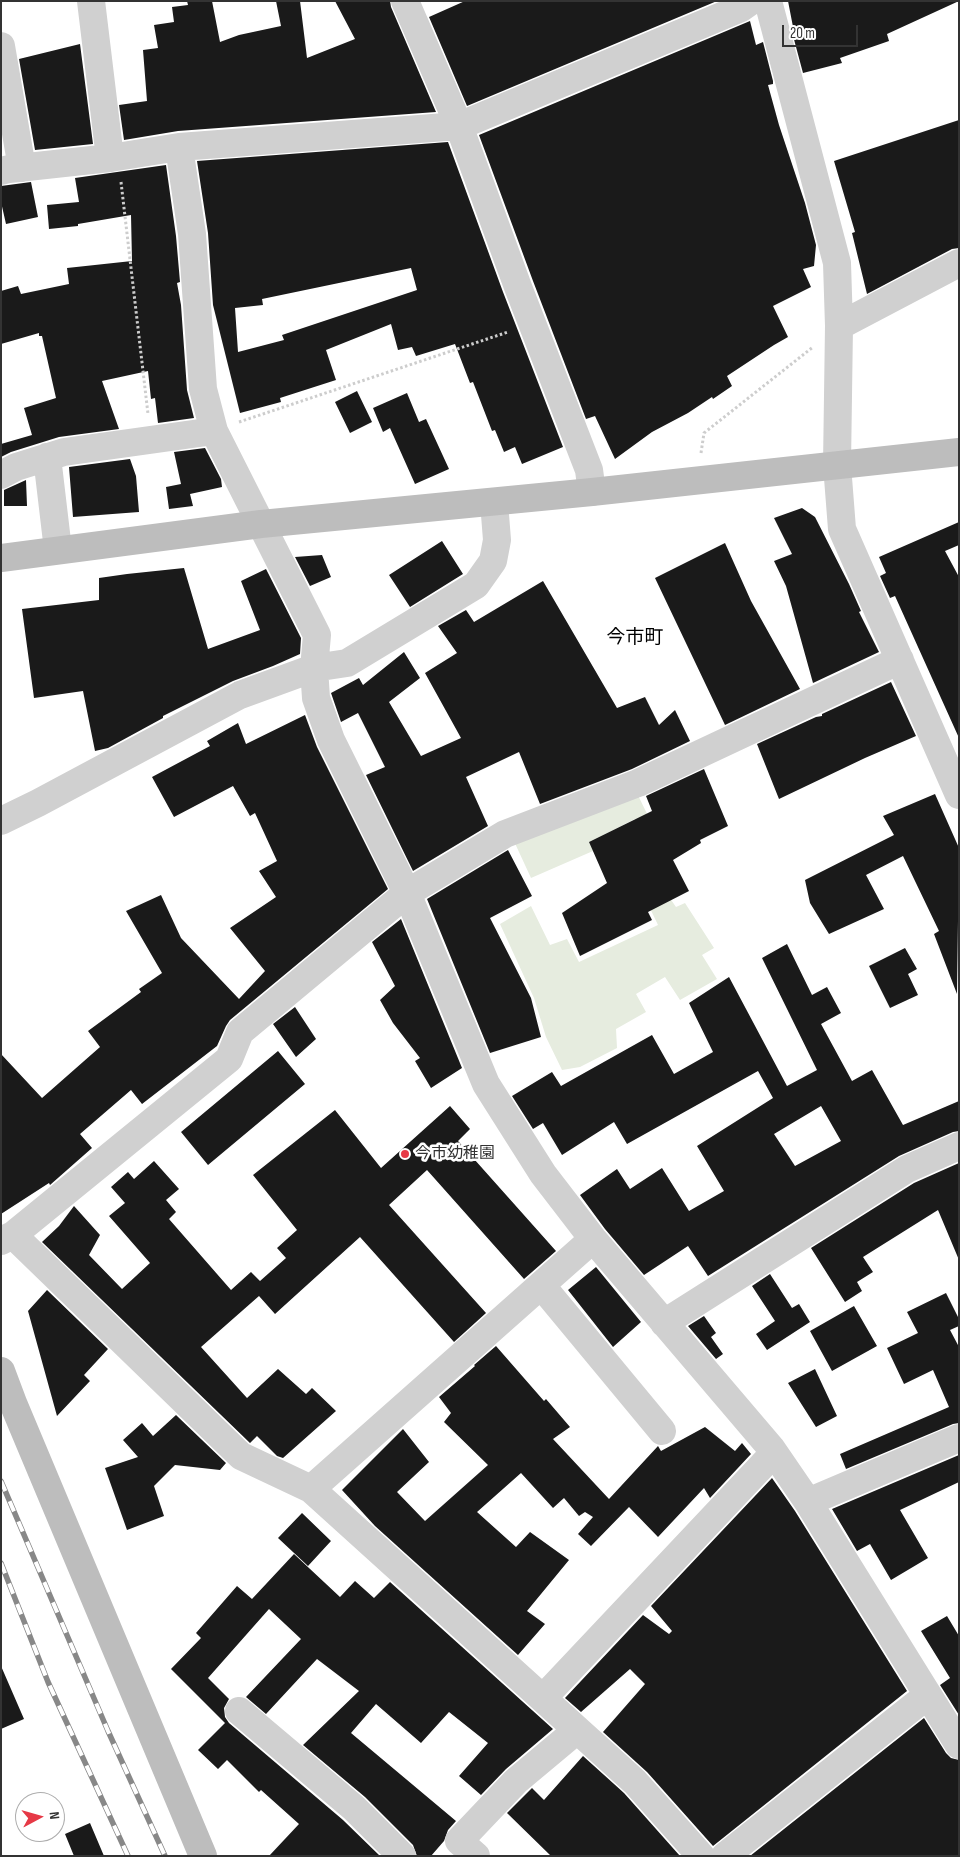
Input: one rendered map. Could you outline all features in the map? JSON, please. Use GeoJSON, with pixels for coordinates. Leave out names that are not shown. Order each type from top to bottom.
{"type":"FeatureCollection","features":[{"type":"Feature","properties":{"kind":"street"},"geometry":{"type":"LineString","coordinates":[[91,1],[114,157]]}},
{"type":"Feature","properties":{"kind":"street"},"geometry":{"type":"LineString","coordinates":[[405,1],[459,126],[532,324],[589,470],[592,492]]}},
{"type":"Feature","properties":{"kind":"street"},"geometry":{"type":"LineString","coordinates":[[1,46],[12,170],[179,148],[459,126],[741,8],[751,1]]}},
{"type":"Feature","properties":{"kind":"street"},"geometry":{"type":"LineString","coordinates":[[768,1],[836,263],[838,326],[837,465],[842,529],[959,795]]}},
{"type":"Feature","properties":{"kind":"street"},"geometry":{"type":"LineString","coordinates":[[179,148],[192,234],[203,389],[214,431],[317,635],[314,668],[316,698],[331,740],[407,893],[486,1084],[542,1174],[593,1239],[774,1453],[808,1502],[959,1745]]}},
{"type":"Feature","properties":{"kind":"street"},"geometry":{"type":"LineString","coordinates":[[838,326],[959,263]]}},
{"type":"Feature","properties":{"kind":"street"},"geometry":{"type":"LineString","coordinates":[[1,475],[16,467],[64,452],[214,431]]}},
{"type":"Feature","properties":{"kind":"street"},"geometry":{"type":"LineString","coordinates":[[1,558],[261,524],[592,492],[959,452]]}},
{"type":"Feature","properties":{"kind":"street"},"geometry":{"type":"LineString","coordinates":[[47,457],[58,550]]}},
{"type":"Feature","properties":{"kind":"street"},"geometry":{"type":"LineString","coordinates":[[1,821],[240,695],[314,668],[347,663],[476,585],[493,561],[497,540],[494,502]]}},
{"type":"Feature","properties":{"kind":"street"},"geometry":{"type":"LineString","coordinates":[[701,1856],[635,1782],[311,1489],[241,1456],[7,1238],[229,1059],[240,1032],[407,893],[505,834],[638,782],[900,660]]}},
{"type":"Feature","properties":{"kind":"street"},"geometry":{"type":"LineString","coordinates":[[664,1323],[908,1169],[959,1146]]}},
{"type":"Feature","properties":{"kind":"street"},"geometry":{"type":"LineString","coordinates":[[311,1489],[593,1239]]}},
{"type":"Feature","properties":{"kind":"street"},"geometry":{"type":"LineString","coordinates":[[541,1285],[662,1431]]}},
{"type":"Feature","properties":{"kind":"street"},"geometry":{"type":"LineString","coordinates":[[1,1371],[203,1856]]}},
{"type":"Feature","properties":{"kind":"street"},"geometry":{"type":"LineString","coordinates":[[808,1502],[959,1438]]}},
{"type":"Feature","properties":{"kind":"street"},"geometry":{"type":"LineString","coordinates":[[543,1698],[774,1453]]}},
{"type":"Feature","properties":{"kind":"street"},"geometry":{"type":"LineString","coordinates":[[726,1856],[928,1695]]}},
{"type":"Feature","properties":{"kind":"street"},"geometry":{"type":"LineString","coordinates":[[239,1711],[354,1808],[402,1856]]}},
{"type":"Feature","properties":{"kind":"street"},"geometry":{"type":"LineString","coordinates":[[460,1851],[516,1781],[578,1730]]}},
{"type":"Feature","properties":{"kind":"path"},"geometry":{"type":"LineString","coordinates":[[114,157],[152,440]]}},
{"type":"Feature","properties":{"kind":"path"},"geometry":{"type":"LineString","coordinates":[[214,431],[532,324]]}},
{"type":"Feature","properties":{"kind":"path"},"geometry":{"type":"LineString","coordinates":[[696,480],[704,433],[838,326]]}},
{"type":"Feature","properties":{"kind":"shaded area"},"geometry":{"type":"Polygon","coordinates":[[[636,791],[649,818],[635,819],[590,842],[593,851],[531,878],[513,839],[636,791]]]}},
{"type":"Feature","properties":{"kind":"shaded area"},"geometry":{"type":"Polygon","coordinates":[[[667,894],[676,907],[685,903],[714,948],[702,955],[717,979],[680,1000],[665,977],[636,994],[646,1012],[616,1029],[617,1048],[580,1067],[562,1070],[546,1037],[534,998],[500,924],[531,906],[550,945],[567,939],[579,962],[658,925],[647,902],[667,894]]]}},
{"type":"Feature","properties":{"kind":"building"},"geometry":{"type":"Polygon","coordinates":[[[187,1],[212,1],[220,42],[239,35],[281,26],[276,1],[300,1],[307,58],[355,39],[335,1],[390,1],[436,112],[178,131],[124,140],[119,105],[147,101],[143,50],[158,48],[154,25],[174,22],[172,7],[188,5],[187,1]]]}},
{"type":"Feature","properties":{"kind":"building"},"geometry":{"type":"Polygon","coordinates":[[[465,1],[717,1],[467,106],[429,17],[465,1]]]}},
{"type":"Feature","properties":{"kind":"building"},"geometry":{"type":"Polygon","coordinates":[[[788,1],[959,1],[887,34],[889,41],[840,58],[842,63],[803,73],[792,32],[794,32],[788,1]]]}},
{"type":"Feature","properties":{"kind":"building"},"geometry":{"type":"Polygon","coordinates":[[[750,21],[756,45],[763,42],[773,81],[773,84],[768,85],[805,203],[816,245],[814,266],[803,269],[811,287],[773,306],[788,337],[727,376],[732,386],[713,399],[712,397],[688,413],[652,432],[615,459],[595,416],[586,419],[479,135],[750,21]]]}},
{"type":"Feature","properties":{"kind":"building"},"geometry":{"type":"Polygon","coordinates":[[[80,44],[93,144],[35,150],[19,59],[80,44]]]}},
{"type":"Feature","properties":{"kind":"building"},"geometry":{"type":"Polygon","coordinates":[[[959,120],[959,248],[952,249],[867,294],[852,233],[855,232],[834,161],[959,120]]]}},
{"type":"Feature","properties":{"kind":"building"},"geometry":{"type":"Polygon","coordinates":[[[448,142],[563,447],[522,464],[515,447],[504,452],[495,430],[492,431],[473,382],[470,383],[455,344],[416,356],[412,347],[398,350],[391,324],[326,350],[336,380],[280,398],[281,402],[240,413],[213,305],[208,233],[197,161],[448,142]],[[411,268],[262,299],[263,305],[235,308],[238,352],[284,340],[282,335],[417,290],[411,268]]]}},
{"type":"Feature","properties":{"kind":"building"},"geometry":{"type":"Polygon","coordinates":[[[166,165],[176,236],[180,282],[177,283],[181,305],[187,390],[194,418],[158,423],[155,398],[151,399],[148,371],[102,381],[119,429],[59,437],[1,457],[1,444],[32,435],[24,408],[56,398],[42,336],[39,336],[39,333],[1,344],[1,291],[18,286],[21,294],[69,284],[67,268],[132,261],[131,215],[78,224],[78,226],[49,229],[47,205],[79,202],[75,178],[166,165]]]}},
{"type":"Feature","properties":{"kind":"building"},"geometry":{"type":"Polygon","coordinates":[[[31,182],[38,217],[6,224],[1,202],[1,186],[31,182]]]}},
{"type":"Feature","properties":{"kind":"building"},"geometry":{"type":"Polygon","coordinates":[[[357,391],[372,422],[350,433],[335,402],[357,391]]]}},
{"type":"Feature","properties":{"kind":"building"},"geometry":{"type":"Polygon","coordinates":[[[407,393],[419,422],[426,419],[449,469],[415,484],[390,428],[383,432],[373,408],[407,393]]]}},
{"type":"Feature","properties":{"kind":"building"},"geometry":{"type":"Polygon","coordinates":[[[205,448],[221,479],[222,487],[190,494],[193,506],[169,509],[166,487],[181,484],[174,452],[205,448]]]}},
{"type":"Feature","properties":{"kind":"building"},"geometry":{"type":"Polygon","coordinates":[[[130,459],[136,476],[139,512],[73,517],[69,467],[130,459]]]}},
{"type":"Feature","properties":{"kind":"building"},"geometry":{"type":"Polygon","coordinates":[[[26,480],[27,506],[4,506],[4,490],[26,480]]]}},
{"type":"Feature","properties":{"kind":"building"},"geometry":{"type":"Polygon","coordinates":[[[802,508],[815,517],[849,584],[861,611],[859,612],[879,652],[813,683],[786,586],[774,561],[792,554],[774,518],[802,508]]]}},
{"type":"Feature","properties":{"kind":"building"},"geometry":{"type":"Polygon","coordinates":[[[959,522],[959,545],[945,551],[959,577],[959,738],[895,596],[890,598],[880,576],[886,573],[879,557],[959,522]]]}},
{"type":"Feature","properties":{"kind":"building"},"geometry":{"type":"Polygon","coordinates":[[[442,541],[463,574],[410,607],[389,575],[442,541]]]}},
{"type":"Feature","properties":{"kind":"building"},"geometry":{"type":"Polygon","coordinates":[[[725,543],[751,601],[800,689],[725,725],[655,578],[725,543]]]}},
{"type":"Feature","properties":{"kind":"building"},"geometry":{"type":"Polygon","coordinates":[[[322,555],[331,577],[310,586],[295,557],[322,555]]]}},
{"type":"Feature","properties":{"kind":"building"},"geometry":{"type":"Polygon","coordinates":[[[184,568],[208,649],[260,630],[241,581],[266,569],[301,638],[300,654],[233,681],[163,716],[163,718],[108,748],[95,751],[83,691],[34,698],[22,609],[99,600],[99,578],[184,568]]]}},
{"type":"Feature","properties":{"kind":"building"},"geometry":{"type":"Polygon","coordinates":[[[543,581],[617,708],[645,697],[659,725],[675,710],[690,741],[632,769],[540,804],[519,752],[466,777],[488,826],[413,871],[366,775],[385,767],[358,713],[341,722],[331,693],[359,678],[363,685],[404,652],[420,678],[389,702],[421,756],[461,738],[425,673],[457,653],[438,626],[466,610],[474,622],[543,581]]]}},
{"type":"Feature","properties":{"kind":"building"},"geometry":{"type":"Polygon","coordinates":[[[891,682],[916,736],[779,799],[757,744],[822,716],[822,714],[891,682]]]}},
{"type":"Feature","properties":{"kind":"building"},"geometry":{"type":"Polygon","coordinates":[[[305,715],[317,747],[388,889],[230,1020],[217,1046],[142,1104],[131,1090],[80,1134],[92,1148],[50,1185],[49,1183],[1,1214],[1,1054],[42,1098],[100,1047],[88,1031],[141,992],[139,989],[162,973],[126,911],[161,895],[181,938],[239,999],[265,971],[230,928],[276,897],[259,871],[277,861],[255,813],[250,816],[233,786],[174,817],[152,777],[210,746],[207,741],[238,723],[246,744],[305,715]]]}},
{"type":"Feature","properties":{"kind":"building"},"geometry":{"type":"Polygon","coordinates":[[[704,769],[728,826],[700,840],[701,843],[673,860],[689,891],[648,912],[652,920],[580,956],[562,913],[607,883],[589,842],[652,811],[646,796],[704,769]]]}},
{"type":"Feature","properties":{"kind":"building"},"geometry":{"type":"Polygon","coordinates":[[[935,794],[959,848],[957,994],[934,934],[939,931],[903,856],[866,875],[884,909],[829,934],[810,903],[805,880],[894,835],[883,816],[935,794]]]}},
{"type":"Feature","properties":{"kind":"building"},"geometry":{"type":"Polygon","coordinates":[[[508,850],[532,896],[490,918],[531,998],[541,1037],[490,1053],[427,899],[508,850]]]}},
{"type":"Feature","properties":{"kind":"building"},"geometry":{"type":"Polygon","coordinates":[[[401,919],[462,1068],[431,1088],[415,1061],[420,1058],[393,1023],[380,1000],[395,986],[372,942],[401,919]]]}},
{"type":"Feature","properties":{"kind":"building"},"geometry":{"type":"Polygon","coordinates":[[[787,944],[812,995],[827,987],[841,1013],[821,1024],[852,1081],[872,1070],[903,1125],[959,1101],[959,1131],[899,1156],[708,1276],[688,1246],[644,1275],[605,1229],[580,1195],[617,1169],[630,1189],[662,1168],[689,1211],[724,1191],[697,1146],[773,1098],[758,1071],[627,1144],[614,1122],[562,1155],[543,1123],[533,1129],[512,1096],[552,1072],[561,1086],[652,1035],[674,1074],[713,1052],[689,1003],[729,977],[787,1086],[817,1070],[762,958],[787,944]],[[821,1106],[774,1134],[795,1166],[841,1141],[821,1106]]]}},
{"type":"Feature","properties":{"kind":"building"},"geometry":{"type":"Polygon","coordinates":[[[905,948],[917,969],[908,974],[918,995],[890,1008],[869,966],[905,948]]]}},
{"type":"Feature","properties":{"kind":"building"},"geometry":{"type":"Polygon","coordinates":[[[295,1007],[316,1039],[296,1057],[273,1024],[295,1007]]]}},
{"type":"Feature","properties":{"kind":"building"},"geometry":{"type":"Polygon","coordinates":[[[278,1051],[305,1084],[208,1165],[181,1132],[278,1051]]]}},
{"type":"Feature","properties":{"kind":"building"},"geometry":{"type":"Polygon","coordinates":[[[450,1106],[470,1129],[458,1141],[556,1251],[524,1279],[427,1170],[389,1205],[486,1313],[454,1342],[360,1237],[275,1314],[259,1296],[201,1347],[247,1398],[278,1369],[306,1394],[312,1388],[336,1411],[283,1458],[277,1456],[257,1436],[250,1443],[42,1242],[59,1226],[74,1206],[100,1235],[89,1255],[122,1289],[150,1263],[109,1216],[125,1203],[111,1187],[128,1172],[134,1179],[154,1161],[179,1189],[166,1200],[176,1212],[169,1219],[231,1290],[251,1272],[260,1281],[286,1258],[277,1248],[297,1230],[253,1175],[335,1110],[381,1168],[450,1106]]]}},
{"type":"Feature","properties":{"kind":"building"},"geometry":{"type":"Polygon","coordinates":[[[959,1163],[959,1260],[938,1210],[863,1257],[873,1272],[857,1282],[862,1291],[845,1302],[811,1248],[914,1183],[959,1163]]]}},
{"type":"Feature","properties":{"kind":"building"},"geometry":{"type":"Polygon","coordinates":[[[596,1267],[641,1322],[613,1347],[568,1290],[596,1267]]]}},
{"type":"Feature","properties":{"kind":"building"},"geometry":{"type":"Polygon","coordinates":[[[770,1274],[792,1308],[799,1304],[810,1322],[767,1350],[756,1334],[775,1321],[752,1286],[770,1274]]]}},
{"type":"Feature","properties":{"kind":"building"},"geometry":{"type":"Polygon","coordinates":[[[47,1290],[108,1349],[84,1375],[90,1381],[57,1416],[28,1311],[47,1290]]]}},
{"type":"Feature","properties":{"kind":"building"},"geometry":{"type":"Polygon","coordinates":[[[946,1293],[959,1319],[959,1326],[950,1330],[959,1347],[959,1423],[846,1469],[840,1454],[949,1407],[933,1370],[904,1384],[887,1348],[918,1333],[907,1312],[946,1293]]]}},
{"type":"Feature","properties":{"kind":"building"},"geometry":{"type":"Polygon","coordinates":[[[854,1306],[877,1346],[832,1371],[810,1331],[854,1306]]]}},
{"type":"Feature","properties":{"kind":"building"},"geometry":{"type":"Polygon","coordinates":[[[704,1316],[716,1333],[711,1337],[723,1354],[716,1359],[688,1326],[704,1316]]]}},
{"type":"Feature","properties":{"kind":"building"},"geometry":{"type":"Polygon","coordinates":[[[496,1346],[544,1401],[546,1399],[570,1427],[553,1439],[609,1499],[658,1446],[661,1451],[705,1427],[735,1451],[742,1443],[751,1454],[710,1498],[704,1488],[658,1537],[629,1507],[591,1546],[578,1534],[593,1517],[585,1512],[579,1516],[564,1498],[553,1508],[521,1473],[477,1512],[516,1547],[530,1532],[569,1560],[527,1611],[545,1624],[518,1655],[375,1526],[342,1490],[403,1429],[429,1462],[397,1492],[425,1521],[488,1465],[444,1422],[451,1413],[439,1397],[496,1346]]]}},
{"type":"Feature","properties":{"kind":"building"},"geometry":{"type":"Polygon","coordinates":[[[815,1369],[837,1416],[816,1427],[788,1383],[815,1369]]]}},
{"type":"Feature","properties":{"kind":"building"},"geometry":{"type":"Polygon","coordinates":[[[176,1415],[226,1463],[220,1470],[175,1465],[154,1486],[164,1516],[127,1530],[105,1468],[138,1457],[123,1440],[142,1423],[153,1436],[176,1415]]]}},
{"type":"Feature","properties":{"kind":"building"},"geometry":{"type":"Polygon","coordinates":[[[959,1455],[959,1482],[900,1510],[928,1558],[891,1580],[870,1544],[857,1551],[832,1509],[959,1455]]]}},
{"type":"Feature","properties":{"kind":"building"},"geometry":{"type":"Polygon","coordinates":[[[772,1478],[795,1511],[907,1691],[713,1846],[647,1772],[603,1732],[645,1684],[630,1669],[581,1712],[565,1698],[643,1615],[669,1634],[672,1631],[651,1606],[772,1478]]]}},
{"type":"Feature","properties":{"kind":"building"},"geometry":{"type":"Polygon","coordinates":[[[302,1513],[331,1541],[308,1566],[278,1538],[302,1513]]]}},
{"type":"Feature","properties":{"kind":"building"},"geometry":{"type":"Polygon","coordinates":[[[294,1554],[340,1597],[355,1581],[374,1598],[390,1582],[553,1729],[506,1769],[481,1795],[459,1776],[488,1743],[449,1712],[421,1743],[376,1704],[351,1733],[456,1821],[448,1830],[444,1841],[431,1856],[417,1856],[413,1845],[365,1797],[303,1745],[359,1691],[317,1659],[266,1714],[246,1697],[301,1639],[269,1609],[208,1678],[229,1699],[224,1708],[225,1717],[229,1723],[343,1820],[380,1856],[269,1856],[299,1824],[261,1790],[259,1792],[227,1760],[218,1769],[198,1750],[225,1723],[171,1669],[201,1638],[196,1633],[237,1586],[252,1599],[294,1554]]]}},
{"type":"Feature","properties":{"kind":"building"},"geometry":{"type":"Polygon","coordinates":[[[947,1616],[959,1636],[959,1715],[940,1685],[950,1678],[921,1631],[947,1616]]]}},
{"type":"Feature","properties":{"kind":"building"},"geometry":{"type":"Polygon","coordinates":[[[1,1666],[24,1719],[1,1729],[1,1666]]]}},
{"type":"Feature","properties":{"kind":"building"},"geometry":{"type":"Polygon","coordinates":[[[924,1718],[946,1753],[951,1758],[959,1760],[959,1856],[750,1856],[924,1718]]]}},
{"type":"Feature","properties":{"kind":"building"},"geometry":{"type":"Polygon","coordinates":[[[583,1756],[624,1793],[680,1856],[551,1856],[507,1813],[532,1788],[544,1800],[583,1756]]]}},
{"type":"Feature","properties":{"kind":"building"},"geometry":{"type":"Polygon","coordinates":[[[90,1823],[104,1856],[74,1856],[65,1834],[90,1823]]]}},
{"type":"Feature","properties":{"kind":"railway"},"geometry":{"type":"LineString","coordinates":[[1,1481],[108,1731],[165,1856]]}},
{"type":"Feature","properties":{"kind":"railway"},"geometry":{"type":"LineString","coordinates":[[1,1563],[48,1682],[128,1856]]}},
{"type":"Feature","properties":{"kind":"place","name":"今市幼稚園"},"geometry":{"type":"Point","coordinates":[405,1154]}},
{"type":"Feature","properties":{"kind":"district","name":"今市町"},"geometry":{"type":"Point","coordinates":[635,638]}}]}
